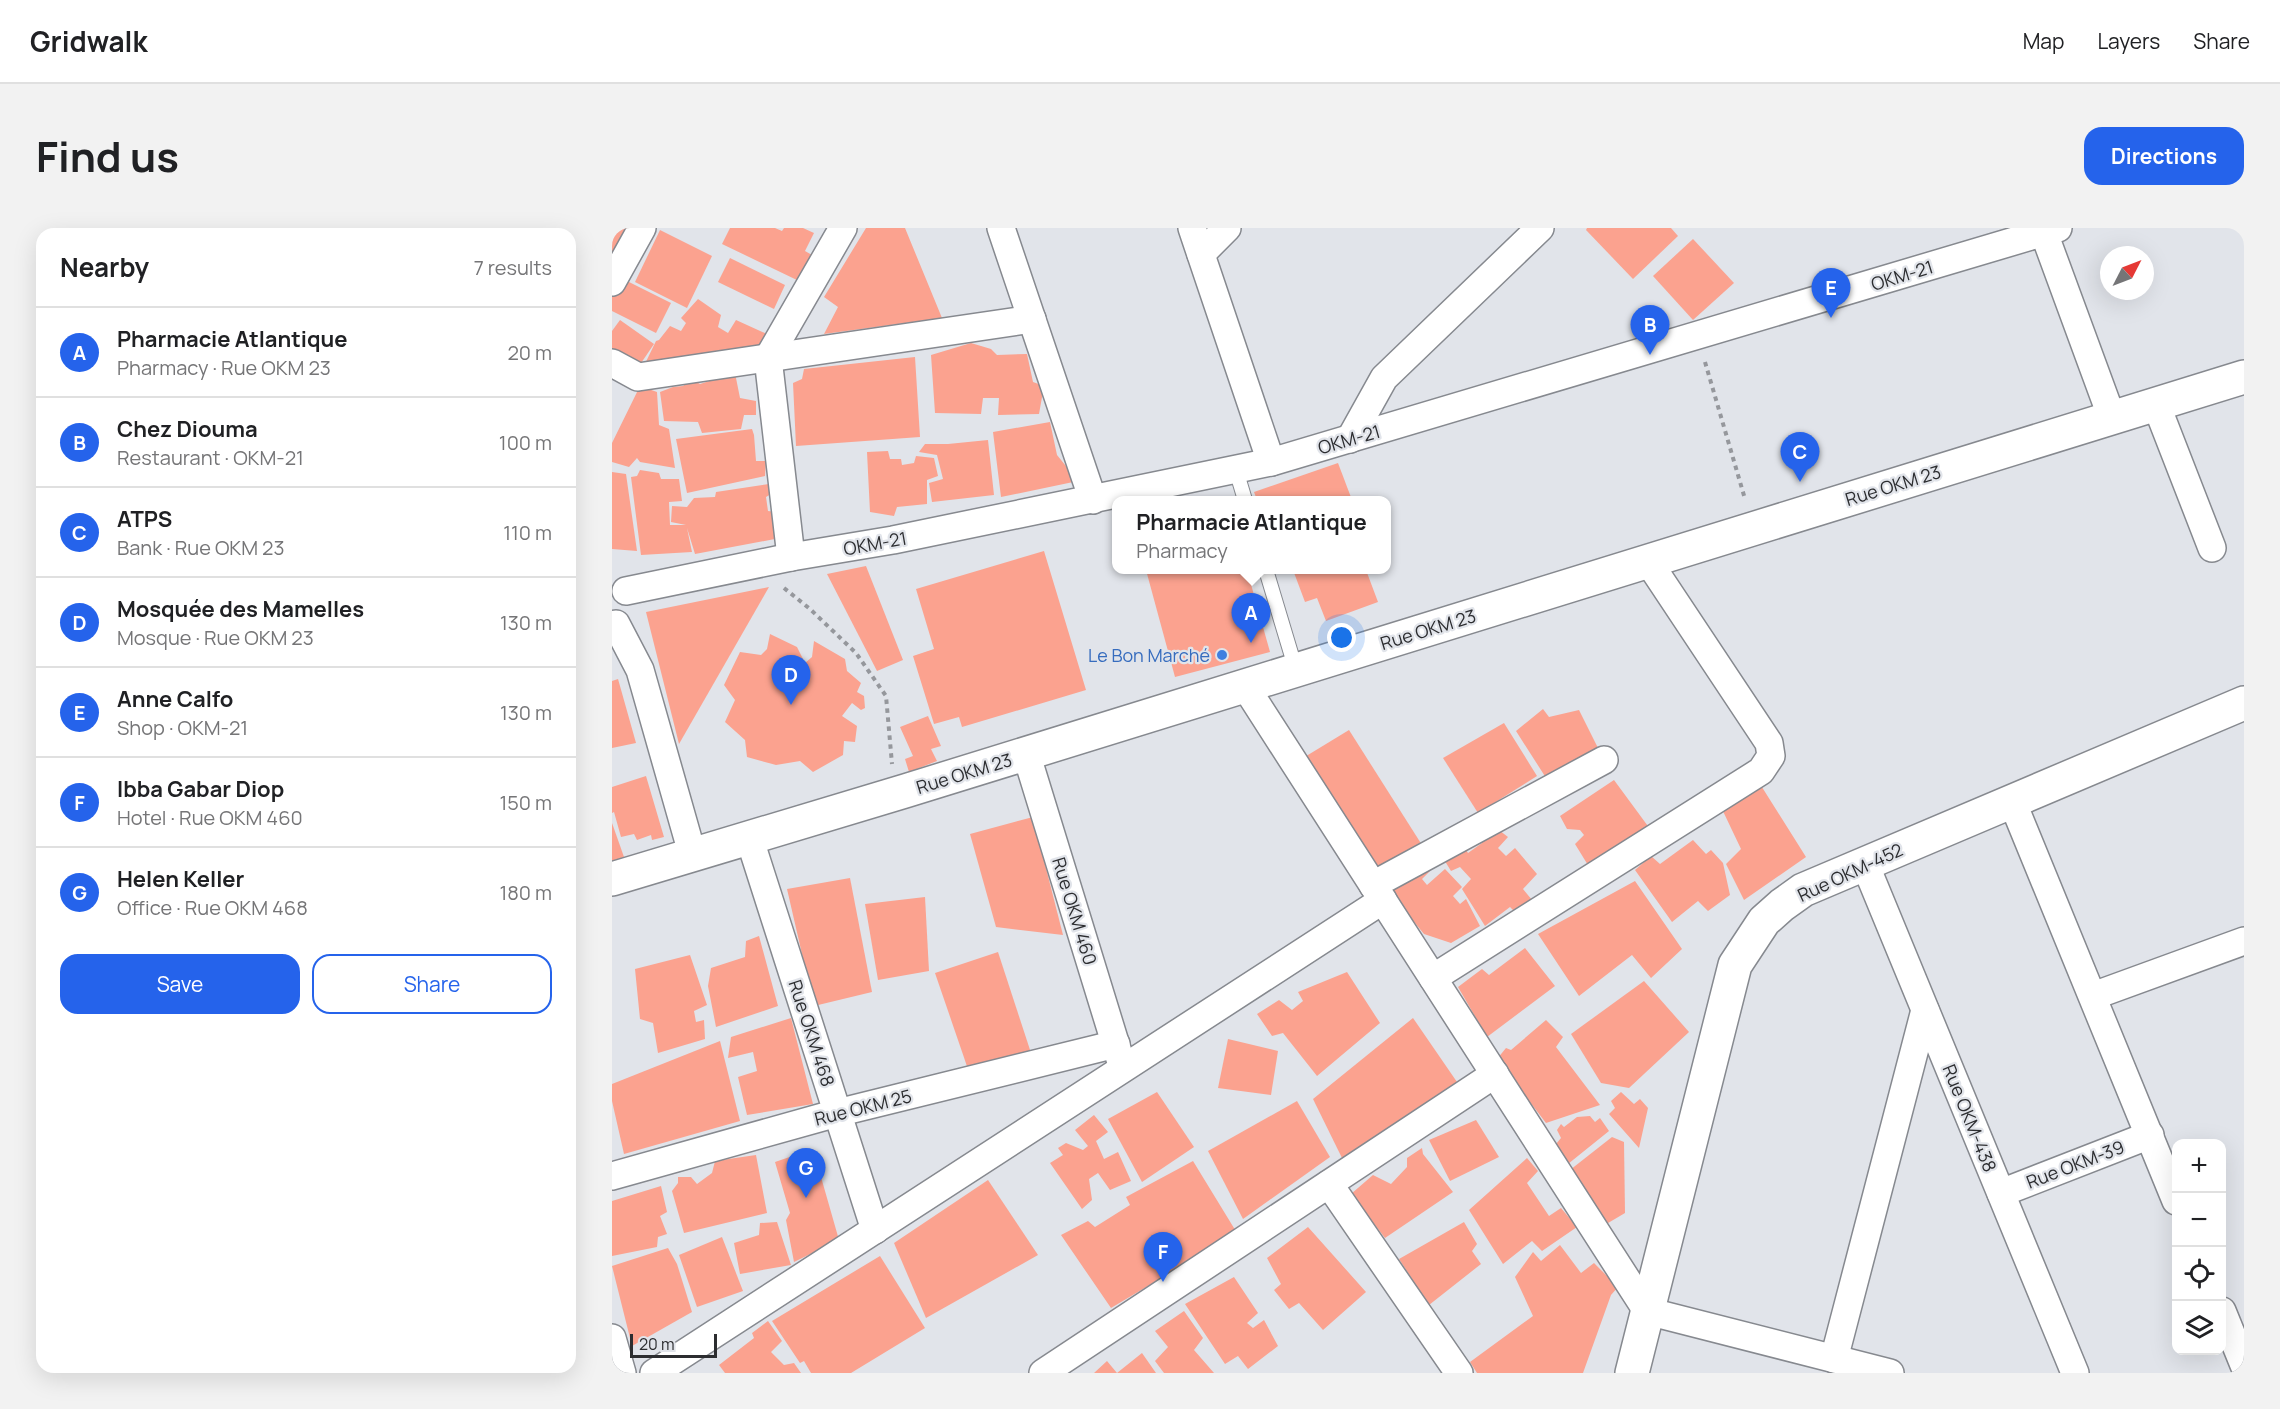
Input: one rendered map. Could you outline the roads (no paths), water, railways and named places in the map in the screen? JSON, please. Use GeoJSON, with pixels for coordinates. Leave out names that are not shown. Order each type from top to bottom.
{"type":"FeatureCollection","features":[{"type":"Feature","properties":{"kind":"street"},"geometry":{"type":"LineString","coordinates":[[612,282],[642,228]]}},
{"type":"Feature","properties":{"kind":"street"},"geometry":{"type":"LineString","coordinates":[[780,559],[768,358],[843,228]]}},
{"type":"Feature","properties":{"kind":"street"},"geometry":{"type":"LineString","coordinates":[[1000,228],[1093,500]]}},
{"type":"Feature","properties":{"kind":"street"},"geometry":{"type":"LineString","coordinates":[[1192,228],[1271,462]]}},
{"type":"Feature","properties":{"kind":"street"},"geometry":{"type":"LineString","coordinates":[[1201,254],[1227,228]]}},
{"type":"Feature","properties":{"kind":"street"},"geometry":{"type":"LineString","coordinates":[[1350,439],[1384,378],[1540,228]]}},
{"type":"Feature","properties":{"kind":"street"},"geometry":{"type":"LineString","coordinates":[[2051,230],[2112,418]]}},
{"type":"Feature","properties":{"kind":"street","name":"OKM-21"},"geometry":{"type":"LineString","coordinates":[[1112,496],[1271,462],[2051,230]]}},
{"type":"Feature","properties":{"kind":"street"},"geometry":{"type":"LineString","coordinates":[[612,363],[638,377],[1032,319]]}},
{"type":"Feature","properties":{"kind":"street","name":"Rue OKM 23"},"geometry":{"type":"LineString","coordinates":[[612,879],[692,853],[905,791],[2244,377]]}},
{"type":"Feature","properties":{"kind":"street"},"geometry":{"type":"LineString","coordinates":[[2156,404],[2212,548]]}},
{"type":"Feature","properties":{"kind":"street","name":"OKM-21"},"geometry":{"type":"LineString","coordinates":[[619,586],[893,540],[1112,496]]}},
{"type":"Feature","properties":{"kind":"street"},"geometry":{"type":"LineString","coordinates":[[1433,978],[1761,771],[1770,756],[1769,743],[1648,561]]}},
{"type":"Feature","properties":{"kind":"street"},"geometry":{"type":"LineString","coordinates":[[619,586],[630,606],[622,620],[614,625],[640,670],[692,853]]}},
{"type":"Feature","properties":{"kind":"street"},"geometry":{"type":"LineString","coordinates":[[1245,686],[1647,1311],[1890,1373]]}},
{"type":"Feature","properties":{"kind":"street","name":"Rue OKM-452"},"geometry":{"type":"LineString","coordinates":[[1632,1373],[1735,965],[1764,921],[1803,891],[2244,704]]}},
{"type":"Feature","properties":{"kind":"street","name":"Rue OKM 460"},"geometry":{"type":"LineString","coordinates":[[1026,753],[1120,1056]]}},
{"type":"Feature","properties":{"kind":"street"},"geometry":{"type":"LineString","coordinates":[[654,1373],[875,1230],[1120,1056],[1378,892],[1604,760]]}},
{"type":"Feature","properties":{"kind":"street"},"geometry":{"type":"LineString","coordinates":[[2012,801],[2173,1193]]}},
{"type":"Feature","properties":{"kind":"street","name":"Rue OKM 468"},"geometry":{"type":"LineString","coordinates":[[749,837],[875,1230]]}},
{"type":"Feature","properties":{"kind":"street","name":"Rue OKM-438"},"geometry":{"type":"LineString","coordinates":[[1865,864],[2075,1373]]}},
{"type":"Feature","properties":{"kind":"street"},"geometry":{"type":"LineString","coordinates":[[2092,996],[2244,941]]}},
{"type":"Feature","properties":{"kind":"street"},"geometry":{"type":"LineString","coordinates":[[1834,1359],[1925,1010]]}},
{"type":"Feature","properties":{"kind":"street","name":"Rue OKM 25"},"geometry":{"type":"LineString","coordinates":[[612,1176],[837,1113],[1120,1056]]}},
{"type":"Feature","properties":{"kind":"street"},"geometry":{"type":"LineString","coordinates":[[1043,1373],[1495,1074]]}},
{"type":"Feature","properties":{"kind":"street","name":"Rue OKM-39"},"geometry":{"type":"LineString","coordinates":[[2001,1193],[2150,1135]]}},
{"type":"Feature","properties":{"kind":"street"},"geometry":{"type":"LineString","coordinates":[[1329,1184],[1459,1373]]}},
{"type":"Feature","properties":{"kind":"street"},"geometry":{"type":"LineString","coordinates":[[2226,1320],[2242,1356]]}},
{"type":"Feature","properties":{"kind":"street"},"geometry":{"type":"LineString","coordinates":[[612,1338],[622,1373]]}},
{"type":"Feature","properties":{"kind":"lane"},"geometry":{"type":"LineString","coordinates":[[1236,470],[1244,496]]}},
{"type":"Feature","properties":{"kind":"lane"},"geometry":{"type":"LineString","coordinates":[[1267,574],[1296,670]]}},
{"type":"Feature","properties":{"kind":"place","name":"Anne Calfo"},"geometry":{"type":"Point","coordinates":[1831,318]}},
{"type":"Feature","properties":{"kind":"place","name":"Chez Diouma"},"geometry":{"type":"Point","coordinates":[1650,355]}},
{"type":"Feature","properties":{"kind":"place","name":"ATPS"},"geometry":{"type":"Point","coordinates":[1800,482]}},
{"type":"Feature","properties":{"kind":"place","name":"Pharmacie Atlantique"},"geometry":{"type":"Point","coordinates":[1251,643]}},
{"type":"Feature","properties":{"kind":"place","name":"Le Bon Marché"},"geometry":{"type":"Point","coordinates":[1222,655]}},
{"type":"Feature","properties":{"kind":"place","name":"Mosquée des Mamelles"},"geometry":{"type":"Point","coordinates":[791,705]}},
{"type":"Feature","properties":{"kind":"place","name":"Helen Keller"},"geometry":{"type":"Point","coordinates":[806,1198]}},
{"type":"Feature","properties":{"kind":"place","name":"Ibba Gabar Diop"},"geometry":{"type":"Point","coordinates":[1163,1282]}}]}
